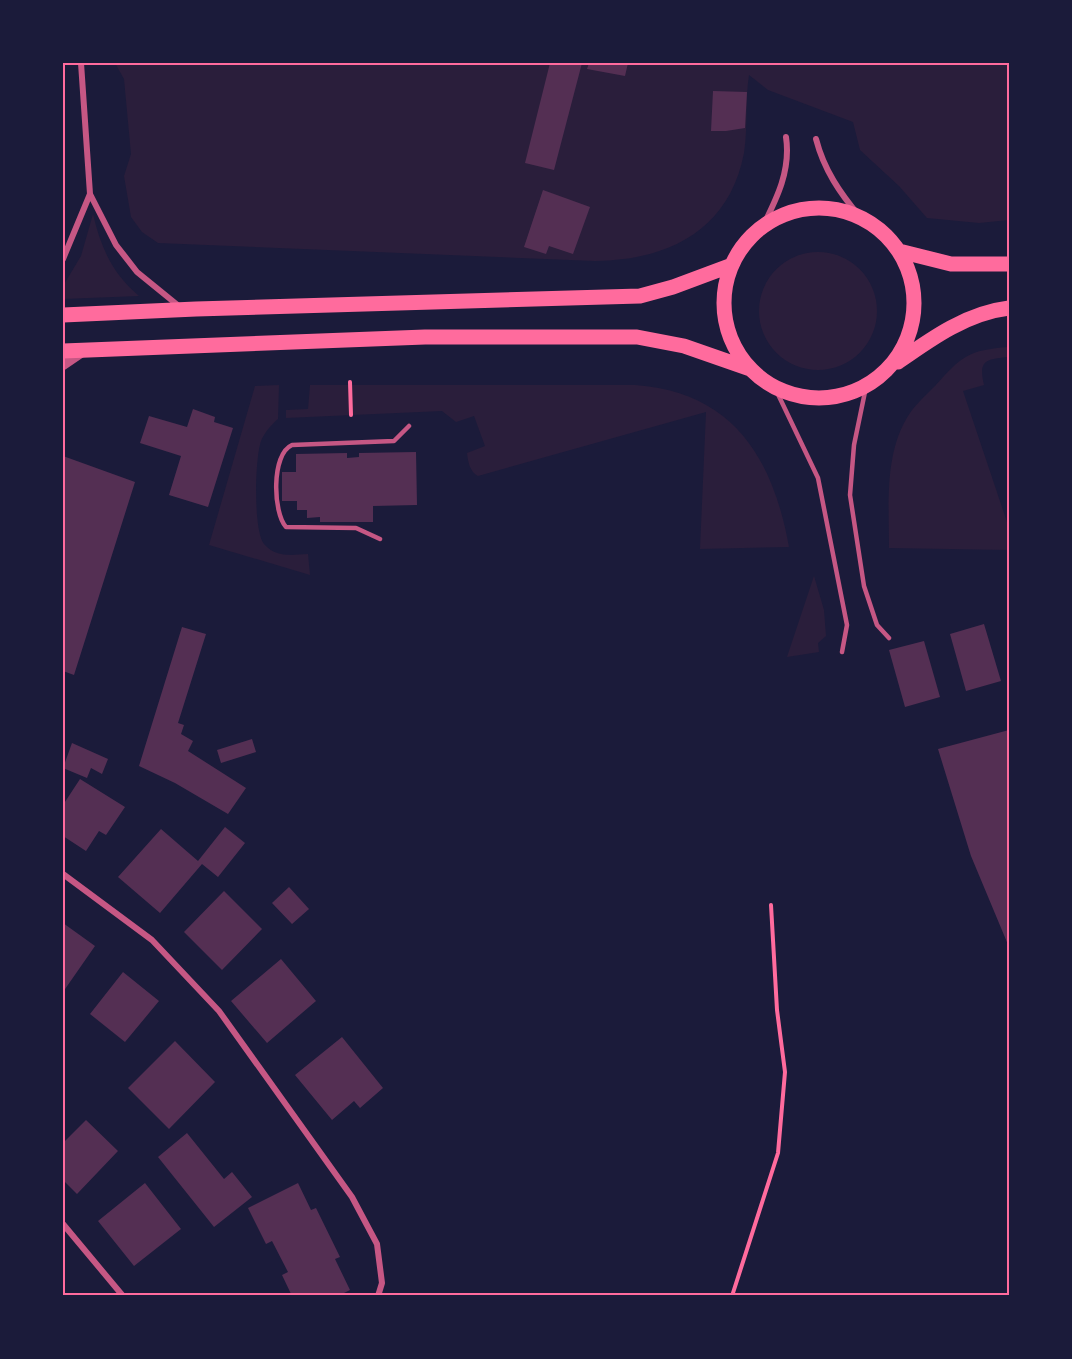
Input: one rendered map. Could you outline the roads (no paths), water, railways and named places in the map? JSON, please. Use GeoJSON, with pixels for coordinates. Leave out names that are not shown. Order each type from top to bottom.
{"type":"FeatureCollection","features":[{"type":"Feature","properties":{"kind":"main road"},"geometry":{"type":"LineString","coordinates":[[891,367],[908,340],[915,310],[912,279],[899,250],[881,232],[860,217],[836,210],[810,209],[786,214],[763,226],[745,243],[732,265],[724,292],[725,320],[734,346],[750,369],[775,388],[805,398],[837,398],[866,387],[933,336],[974,316],[1009,308]]}},
{"type":"Feature","properties":{"kind":"main road"},"geometry":{"type":"LineString","coordinates":[[899,250],[951,264],[1009,264]]}},
{"type":"Feature","properties":{"kind":"main road"},"geometry":{"type":"LineString","coordinates":[[63,315],[183,309],[640,296],[673,287],[732,265]]}},
{"type":"Feature","properties":{"kind":"main road"},"geometry":{"type":"LineString","coordinates":[[63,351],[425,337],[637,337],[684,346],[750,369]]}},
{"type":"Feature","properties":{"kind":"street"},"geometry":{"type":"LineString","coordinates":[[81,63],[90,194],[116,245],[136,272],[183,309]]}},
{"type":"Feature","properties":{"kind":"street"},"geometry":{"type":"LineString","coordinates":[[763,226],[778,195],[785,171],[789,154],[786,138]]}},
{"type":"Feature","properties":{"kind":"street"},"geometry":{"type":"LineString","coordinates":[[816,139],[828,172],[840,193],[860,217]]}},
{"type":"Feature","properties":{"kind":"street"},"geometry":{"type":"LineString","coordinates":[[63,259],[90,194]]}},
{"type":"Feature","properties":{"kind":"street"},"geometry":{"type":"LineString","coordinates":[[63,365],[86,350]]}},
{"type":"Feature","properties":{"kind":"street"},"geometry":{"type":"LineString","coordinates":[[63,874],[152,940],[219,1011],[352,1197],[377,1244],[382,1283],[378,1296]]}},
{"type":"Feature","properties":{"kind":"street"},"geometry":{"type":"LineString","coordinates":[[63,1224],[123,1296]]}},
{"type":"Feature","properties":{"kind":"lane"},"geometry":{"type":"LineString","coordinates":[[866,387],[854,445],[850,495],[864,586],[877,625],[889,638]]}},
{"type":"Feature","properties":{"kind":"lane"},"geometry":{"type":"LineString","coordinates":[[775,388],[818,478],[847,625],[842,652]]}},
{"type":"Feature","properties":{"kind":"lane"},"geometry":{"type":"LineString","coordinates":[[380,539],[356,528],[286,527],[279,516],[277,466],[280,454],[292,445],[394,441],[409,426]]}}]}
